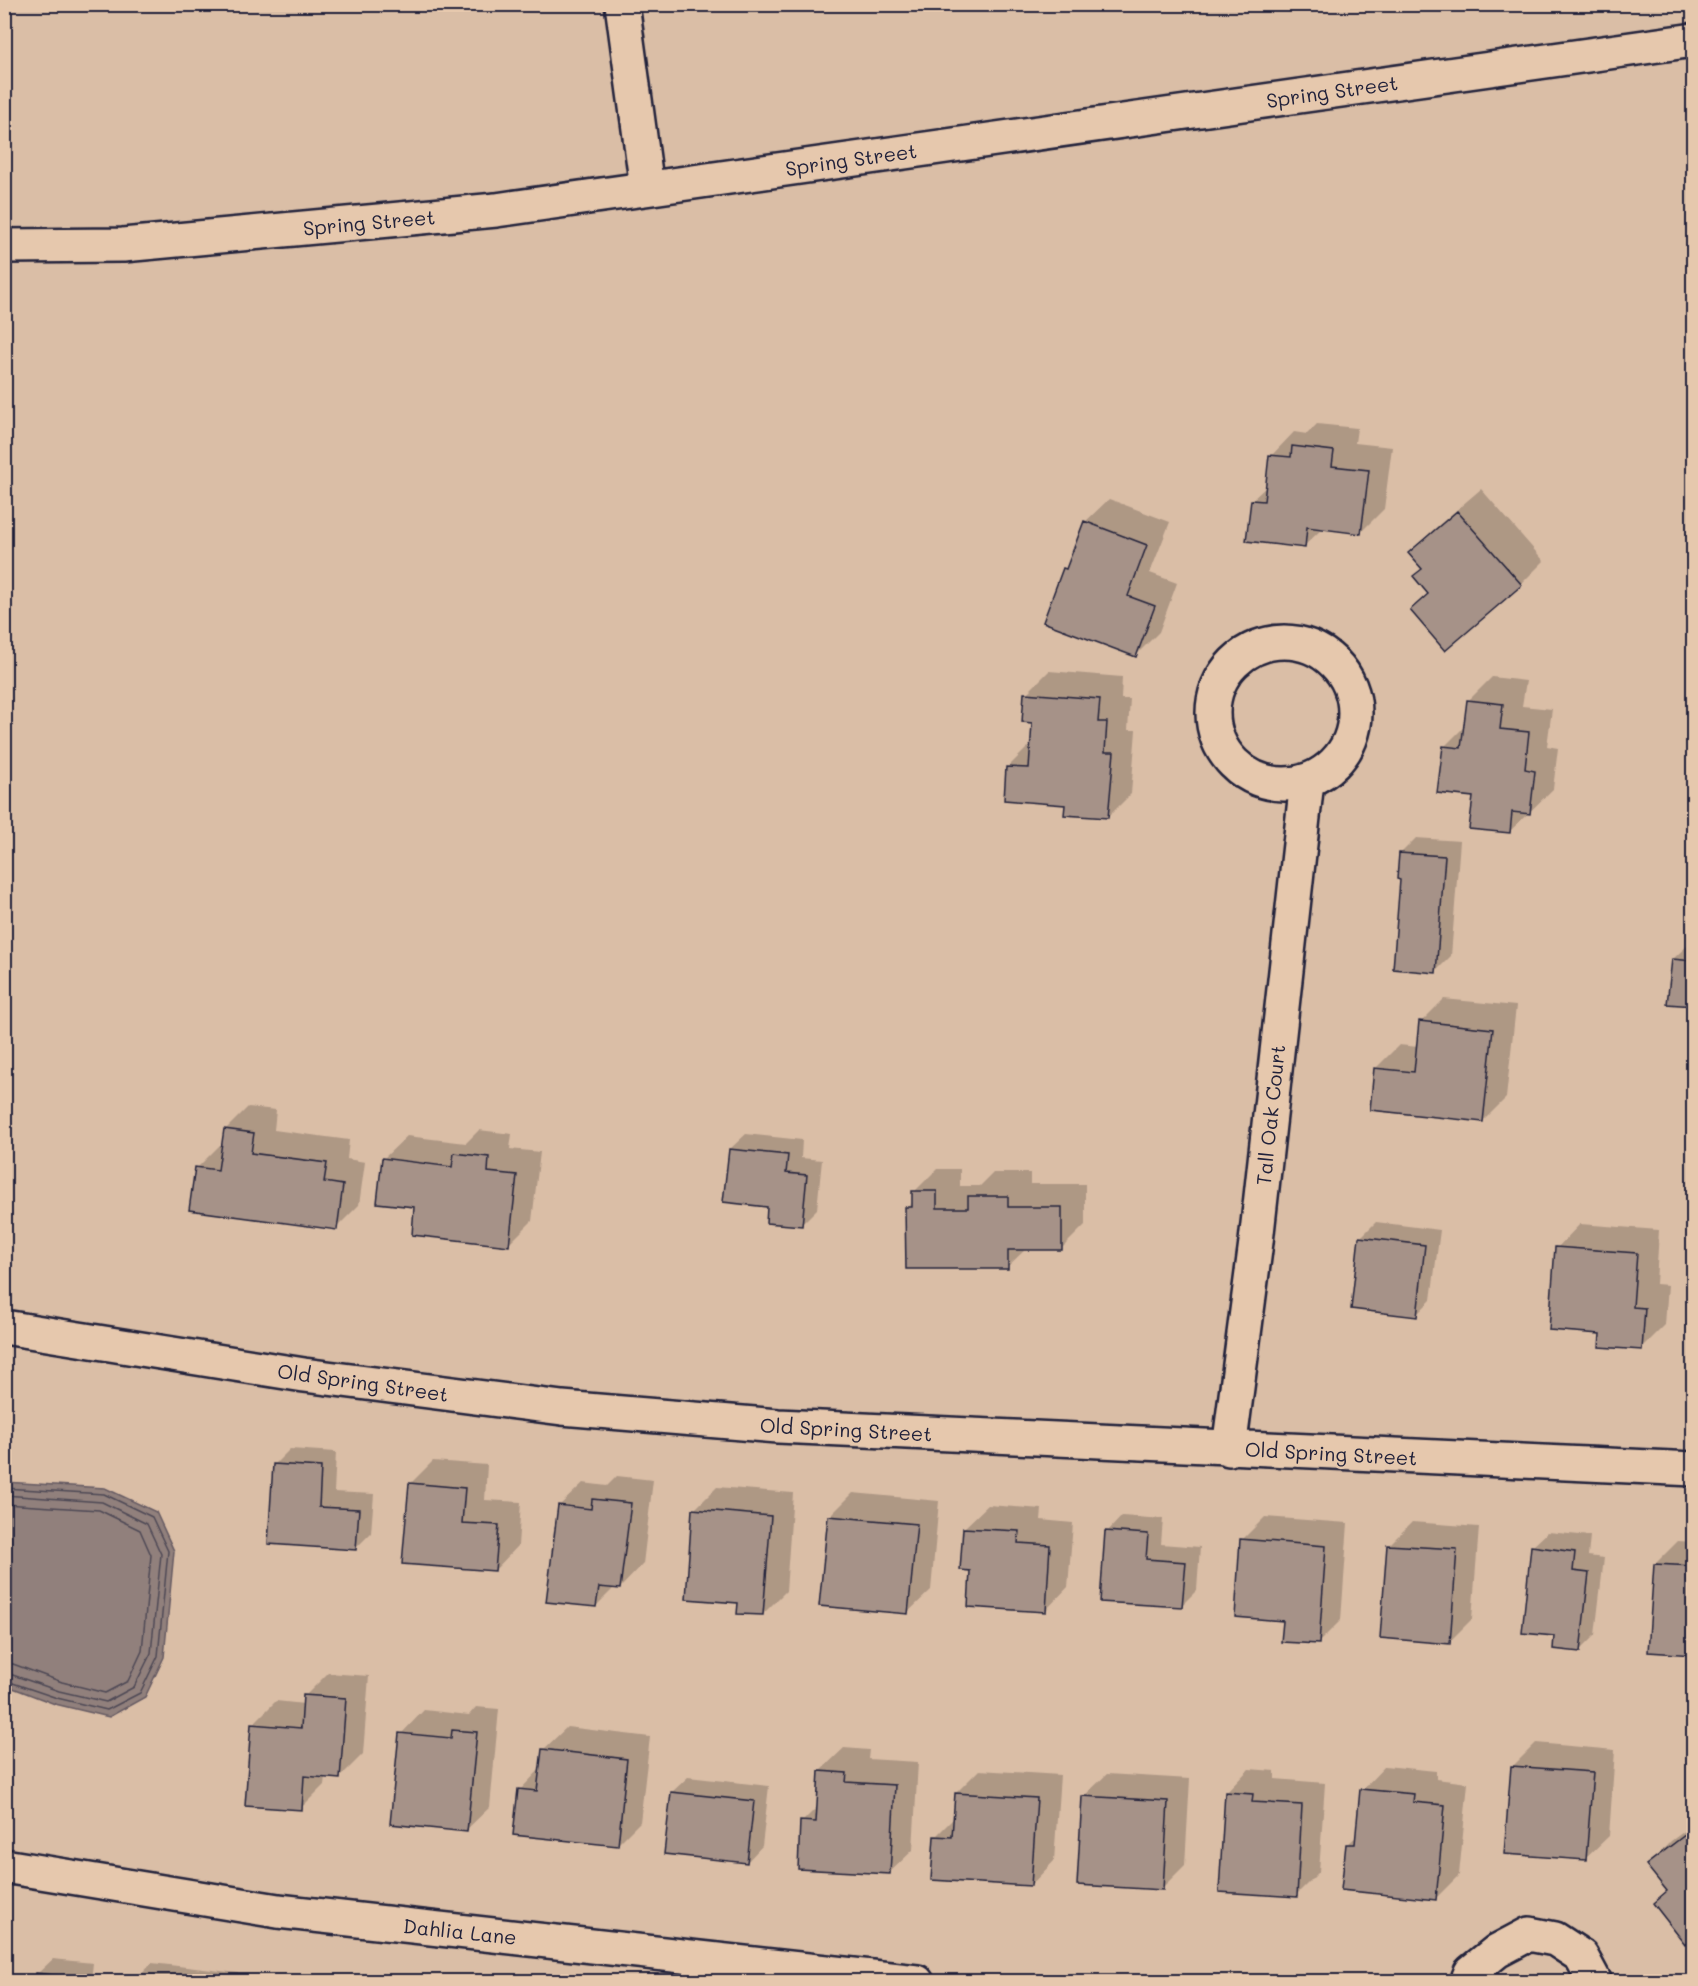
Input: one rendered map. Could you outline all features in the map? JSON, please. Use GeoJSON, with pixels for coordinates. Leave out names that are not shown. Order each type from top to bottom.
{"type":"FeatureCollection","features":[{"type":"Feature","properties":{"kind":"street"},"geometry":{"type":"LineString","coordinates":[[622,4],[647,188]]}},
{"type":"Feature","properties":{"kind":"street","name":"Spring Street"},"geometry":{"type":"LineString","coordinates":[[4,246],[123,245],[496,210],[1694,40]]}},
{"type":"Feature","properties":{"kind":"street"},"geometry":{"type":"LineString","coordinates":[[1287,641],[1311,646],[1332,660],[1347,679],[1353,695],[1355,727],[1346,751],[1329,769],[1307,781],[1285,785],[1263,782],[1243,772],[1227,756],[1216,737],[1212,715],[1213,703],[1224,672],[1240,656],[1262,645],[1287,641]]}},
{"type":"Feature","properties":{"kind":"street","name":"Tall Oak Court"},"geometry":{"type":"LineString","coordinates":[[1229,1449],[1256,1242],[1307,781]]}},
{"type":"Feature","properties":{"kind":"street","name":"Old Spring Street"},"geometry":{"type":"LineString","coordinates":[[4,1327],[304,1375],[562,1408],[777,1426],[1229,1449],[1694,1469]]}},
{"type":"Feature","properties":{"kind":"street","name":"Dahlia Lane"},"geometry":{"type":"LineString","coordinates":[[4,1866],[278,1911],[917,1982]]}},
{"type":"Feature","properties":{"kind":"street"},"geometry":{"type":"LineString","coordinates":[[1467,1982],[1472,1972],[1497,1951],[1529,1934],[1555,1939],[1581,1956],[1595,1982]]}},
{"type":"Feature","properties":{"kind":"water"},"geometry":{"type":"Polygon","coordinates":[[[4,1482],[105,1488],[156,1512],[174,1551],[164,1657],[145,1697],[109,1717],[55,1704],[5,1685],[4,1482]]]}},
{"type":"Feature","properties":{"kind":"building"},"geometry":{"type":"Polygon","coordinates":[[[1292,446],[1334,451],[1332,466],[1369,470],[1361,534],[1307,527],[1305,548],[1246,541],[1251,500],[1264,501],[1269,455],[1291,457],[1292,446]]]}},
{"type":"Feature","properties":{"kind":"building"},"geometry":{"type":"Polygon","coordinates":[[[1457,511],[1522,585],[1445,651],[1410,610],[1428,594],[1413,576],[1422,569],[1408,553],[1457,511]]]}},
{"type":"Feature","properties":{"kind":"building"},"geometry":{"type":"Polygon","coordinates":[[[1084,521],[1147,545],[1128,596],[1155,606],[1136,657],[1043,622],[1084,521]]]}},
{"type":"Feature","properties":{"kind":"building"},"geometry":{"type":"Polygon","coordinates":[[[1024,693],[1100,699],[1098,722],[1107,722],[1105,752],[1114,752],[1108,818],[1064,815],[1065,805],[1004,800],[1006,767],[1029,768],[1032,723],[1022,722],[1024,693]]]}},
{"type":"Feature","properties":{"kind":"building"},"geometry":{"type":"Polygon","coordinates":[[[1467,700],[1503,704],[1500,729],[1529,732],[1525,769],[1535,771],[1530,814],[1512,812],[1510,833],[1469,829],[1473,797],[1437,793],[1443,746],[1461,748],[1467,700]]]}},
{"type":"Feature","properties":{"kind":"building"},"geometry":{"type":"Polygon","coordinates":[[[1399,853],[1445,856],[1436,973],[1393,969],[1400,880],[1397,879],[1399,853]]]}},
{"type":"Feature","properties":{"kind":"building"},"geometry":{"type":"Polygon","coordinates":[[[1672,959],[1694,961],[1694,1006],[1667,1004],[1672,959]]]}},
{"type":"Feature","properties":{"kind":"building"},"geometry":{"type":"Polygon","coordinates":[[[1419,1021],[1493,1029],[1483,1122],[1370,1110],[1374,1068],[1414,1072],[1419,1021]]]}},
{"type":"Feature","properties":{"kind":"building"},"geometry":{"type":"Polygon","coordinates":[[[224,1129],[254,1133],[251,1153],[327,1163],[324,1182],[343,1185],[337,1230],[189,1210],[195,1167],[218,1170],[224,1129]]]}},
{"type":"Feature","properties":{"kind":"building"},"geometry":{"type":"Polygon","coordinates":[[[729,1149],[788,1155],[786,1173],[807,1175],[802,1226],[766,1223],[767,1207],[723,1202],[729,1149]]]}},
{"type":"Feature","properties":{"kind":"building"},"geometry":{"type":"Polygon","coordinates":[[[454,1153],[489,1157],[488,1172],[517,1175],[509,1246],[412,1235],[414,1207],[377,1203],[382,1158],[452,1167],[454,1153]]]}},
{"type":"Feature","properties":{"kind":"building"},"geometry":{"type":"Polygon","coordinates":[[[912,1191],[937,1191],[937,1208],[968,1208],[968,1196],[1008,1196],[1008,1207],[1062,1207],[1062,1250],[1008,1250],[1008,1269],[906,1269],[905,1207],[912,1207],[912,1191]]]}},
{"type":"Feature","properties":{"kind":"building"},"geometry":{"type":"Polygon","coordinates":[[[1359,1237],[1425,1245],[1417,1317],[1351,1309],[1359,1237]]]}},
{"type":"Feature","properties":{"kind":"building"},"geometry":{"type":"Polygon","coordinates":[[[1555,1247],[1637,1253],[1633,1307],[1645,1308],[1642,1350],[1599,1347],[1600,1334],[1549,1330],[1555,1247]]]}},
{"type":"Feature","properties":{"kind":"building"},"geometry":{"type":"Polygon","coordinates":[[[273,1464],[321,1467],[319,1507],[359,1509],[356,1550],[268,1544],[273,1464]]]}},
{"type":"Feature","properties":{"kind":"building"},"geometry":{"type":"Polygon","coordinates":[[[409,1483],[465,1488],[462,1523],[499,1525],[495,1571],[402,1564],[409,1483]]]}},
{"type":"Feature","properties":{"kind":"building"},"geometry":{"type":"Polygon","coordinates":[[[592,1499],[631,1503],[620,1589],[599,1587],[596,1607],[546,1602],[558,1505],[591,1509],[592,1499]]]}},
{"type":"Feature","properties":{"kind":"building"},"geometry":{"type":"Polygon","coordinates":[[[692,1509],[771,1516],[763,1615],[737,1614],[738,1603],[686,1599],[692,1509]]]}},
{"type":"Feature","properties":{"kind":"building"},"geometry":{"type":"Polygon","coordinates":[[[828,1516],[917,1524],[908,1614],[819,1606],[828,1516]]]}},
{"type":"Feature","properties":{"kind":"building"},"geometry":{"type":"Polygon","coordinates":[[[963,1528],[1019,1531],[1018,1543],[1050,1545],[1046,1612],[968,1607],[970,1571],[960,1570],[963,1528]]]}},
{"type":"Feature","properties":{"kind":"building"},"geometry":{"type":"Polygon","coordinates":[[[1105,1531],[1148,1534],[1146,1559],[1186,1562],[1182,1607],[1100,1602],[1105,1531]]]}},
{"type":"Feature","properties":{"kind":"building"},"geometry":{"type":"Polygon","coordinates":[[[1240,1539],[1326,1546],[1319,1644],[1281,1642],[1283,1621],[1235,1617],[1240,1539]]]}},
{"type":"Feature","properties":{"kind":"building"},"geometry":{"type":"Polygon","coordinates":[[[1387,1545],[1457,1549],[1450,1644],[1380,1638],[1387,1545]]]}},
{"type":"Feature","properties":{"kind":"building"},"geometry":{"type":"Polygon","coordinates":[[[1531,1546],[1575,1552],[1573,1571],[1589,1573],[1580,1652],[1553,1649],[1554,1636],[1522,1633],[1531,1546]]]}},
{"type":"Feature","properties":{"kind":"building"},"geometry":{"type":"Polygon","coordinates":[[[1654,1564],[1694,1566],[1694,1655],[1648,1652],[1654,1564]]]}},
{"type":"Feature","properties":{"kind":"building"},"geometry":{"type":"Polygon","coordinates":[[[303,1695],[346,1698],[340,1779],[304,1776],[302,1810],[245,1806],[251,1724],[301,1728],[303,1695]]]}},
{"type":"Feature","properties":{"kind":"building"},"geometry":{"type":"Polygon","coordinates":[[[452,1730],[477,1732],[467,1832],[390,1824],[399,1733],[451,1738],[452,1730]]]}},
{"type":"Feature","properties":{"kind":"building"},"geometry":{"type":"Polygon","coordinates":[[[542,1749],[627,1759],[618,1846],[513,1835],[518,1789],[537,1791],[542,1749]]]}},
{"type":"Feature","properties":{"kind":"building"},"geometry":{"type":"Polygon","coordinates":[[[1511,1766],[1593,1772],[1586,1860],[1504,1854],[1511,1766]]]}},
{"type":"Feature","properties":{"kind":"building"},"geometry":{"type":"Polygon","coordinates":[[[819,1771],[847,1773],[846,1782],[895,1785],[890,1874],[798,1869],[800,1821],[816,1822],[819,1771]]]}},
{"type":"Feature","properties":{"kind":"building"},"geometry":{"type":"Polygon","coordinates":[[[1360,1789],[1414,1794],[1413,1802],[1445,1805],[1436,1900],[1341,1890],[1346,1844],[1355,1844],[1360,1789]]]}},
{"type":"Feature","properties":{"kind":"building"},"geometry":{"type":"Polygon","coordinates":[[[671,1792],[754,1801],[747,1863],[664,1854],[671,1792]]]}},
{"type":"Feature","properties":{"kind":"building"},"geometry":{"type":"Polygon","coordinates":[[[1225,1792],[1253,1794],[1252,1802],[1302,1805],[1297,1897],[1219,1892],[1225,1792]]]}},
{"type":"Feature","properties":{"kind":"building"},"geometry":{"type":"Polygon","coordinates":[[[955,1793],[1037,1798],[1031,1886],[931,1880],[934,1836],[952,1837],[955,1793]]]}},
{"type":"Feature","properties":{"kind":"building"},"geometry":{"type":"Polygon","coordinates":[[[1082,1796],[1168,1801],[1163,1890],[1077,1885],[1082,1796]]]}},
{"type":"Feature","properties":{"kind":"building"},"geometry":{"type":"Polygon","coordinates":[[[1694,1828],[1694,1938],[1685,1944],[1653,1903],[1667,1891],[1646,1865],[1694,1828]]]}},
{"type":"Feature","properties":{"kind":"building"},"geometry":{"type":"Polygon","coordinates":[[[36,1973],[79,1978],[78,1982],[35,1982],[36,1973]]]}}]}
